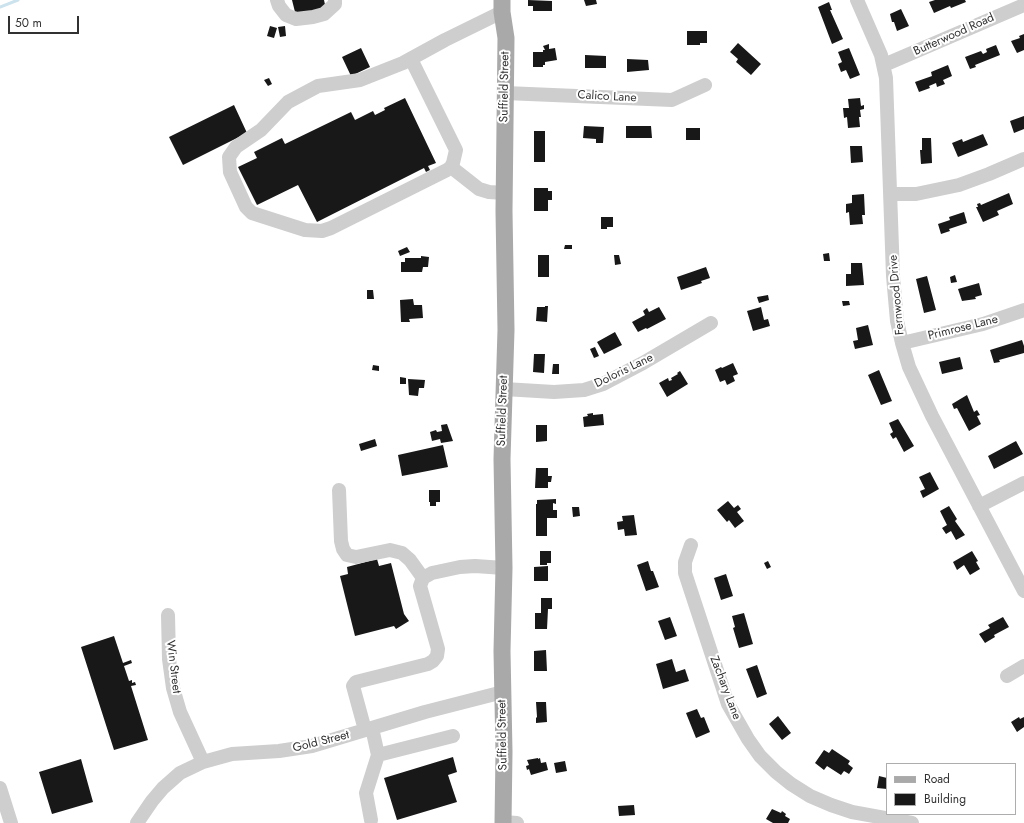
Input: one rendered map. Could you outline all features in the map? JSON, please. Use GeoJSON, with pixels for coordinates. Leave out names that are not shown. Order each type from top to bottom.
{"type":"FeatureCollection","features":[{"type":"Feature","properties":{"kind":"main road","name":"Suffield Street"},"geometry":{"type":"LineString","coordinates":[[502,6],[506,38],[504,193],[506,330],[502,459],[504,568],[503,692],[504,752],[508,823]]}},
{"type":"Feature","properties":{"kind":"street"},"geometry":{"type":"LineString","coordinates":[[277,0],[286,16],[296,19],[324,14],[335,4],[335,0]]}},
{"type":"Feature","properties":{"kind":"street","name":"Fernwood Drive"},"geometry":{"type":"LineString","coordinates":[[857,0],[877,45],[884,66],[888,94],[894,276],[897,321],[902,343],[920,392],[1024,591]]}},
{"type":"Feature","properties":{"kind":"street","name":"Butterwood Road"},"geometry":{"type":"LineString","coordinates":[[884,66],[1024,4]]}},
{"type":"Feature","properties":{"kind":"street"},"geometry":{"type":"LineString","coordinates":[[411,59],[456,150],[454,163],[447,170],[331,228],[322,231],[305,230],[252,213],[246,207],[230,172],[229,157],[236,147],[261,130],[288,102],[318,86],[360,80],[411,59],[502,6]]}},
{"type":"Feature","properties":{"kind":"street","name":"Calico Lane"},"geometry":{"type":"LineString","coordinates":[[505,93],[535,93],[672,100],[704,85]]}},
{"type":"Feature","properties":{"kind":"street"},"geometry":{"type":"LineString","coordinates":[[891,194],[916,194],[959,185],[1024,159]]}},
{"type":"Feature","properties":{"kind":"street"},"geometry":{"type":"LineString","coordinates":[[450,167],[479,189],[489,192],[504,193]]}},
{"type":"Feature","properties":{"kind":"street","name":"Primrose Lane"},"geometry":{"type":"LineString","coordinates":[[902,343],[983,324],[1024,310]]}},
{"type":"Feature","properties":{"kind":"street","name":"Doloris Lane"},"geometry":{"type":"LineString","coordinates":[[504,389],[554,392],[584,390],[603,384],[643,364],[711,323]]}},
{"type":"Feature","properties":{"kind":"street"},"geometry":{"type":"LineString","coordinates":[[979,506],[1024,483]]}},
{"type":"Feature","properties":{"kind":"street"},"geometry":{"type":"LineString","coordinates":[[339,490],[341,541],[347,554],[356,557],[390,550],[402,553],[410,560],[423,578]]}},
{"type":"Feature","properties":{"kind":"street","name":"Zachary Lane"},"geometry":{"type":"LineString","coordinates":[[691,545],[684,567],[728,704],[748,739],[760,756],[791,784],[810,796],[852,812],[912,823]]}},
{"type":"Feature","properties":{"kind":"street"},"geometry":{"type":"LineString","coordinates":[[371,820],[366,793],[378,755],[353,686],[356,682],[428,664],[437,656],[438,649],[420,586],[423,578],[432,574],[460,567],[475,566],[504,568]]}},
{"type":"Feature","properties":{"kind":"street","name":"Win Street"},"geometry":{"type":"LineString","coordinates":[[168,615],[169,659],[173,688],[180,712],[203,762]]}},
{"type":"Feature","properties":{"kind":"street"},"geometry":{"type":"LineString","coordinates":[[1007,676],[1024,666]]}},
{"type":"Feature","properties":{"kind":"street","name":"Gold Street"},"geometry":{"type":"LineString","coordinates":[[138,823],[152,801],[163,788],[180,773],[203,762],[232,754],[279,751],[312,746],[425,712],[503,692]]}},
{"type":"Feature","properties":{"kind":"street"},"geometry":{"type":"LineString","coordinates":[[378,755],[453,736]]}},
{"type":"Feature","properties":{"kind":"street"},"geometry":{"type":"LineString","coordinates":[[0,788],[11,823]]}},
{"type":"Feature","properties":{"kind":"building"},"geometry":{"type":"Polygon","coordinates":[[[292,0],[324,0],[326,9],[296,16],[292,0]]]}},
{"type":"Feature","properties":{"kind":"building"},"geometry":{"type":"Polygon","coordinates":[[[528,0],[552,1],[552,11],[533,11],[533,6],[528,6],[528,0]]]}},
{"type":"Feature","properties":{"kind":"building"},"geometry":{"type":"Polygon","coordinates":[[[584,0],[596,0],[597,4],[586,6],[584,0]]]}},
{"type":"Feature","properties":{"kind":"building"},"geometry":{"type":"Polygon","coordinates":[[[935,0],[965,0],[966,2],[951,8],[950,6],[934,13],[929,2],[935,0]]]}},
{"type":"Feature","properties":{"kind":"building"},"geometry":{"type":"Polygon","coordinates":[[[829,2],[832,10],[830,10],[843,39],[832,44],[818,7],[829,2]]]}},
{"type":"Feature","properties":{"kind":"building"},"geometry":{"type":"Polygon","coordinates":[[[901,9],[909,26],[897,31],[890,14],[901,9]]]}},
{"type":"Feature","properties":{"kind":"building"},"geometry":{"type":"Polygon","coordinates":[[[270,26],[277,28],[274,38],[267,36],[270,26]]]}},
{"type":"Feature","properties":{"kind":"building"},"geometry":{"type":"Polygon","coordinates":[[[285,26],[286,36],[280,37],[278,27],[285,26]]]}},
{"type":"Feature","properties":{"kind":"building"},"geometry":{"type":"Polygon","coordinates":[[[687,31],[707,31],[707,43],[700,43],[700,45],[687,45],[687,31]]]}},
{"type":"Feature","properties":{"kind":"building"},"geometry":{"type":"Polygon","coordinates":[[[1024,34],[1024,50],[1017,53],[1011,41],[1020,38],[1019,36],[1024,34]]]}},
{"type":"Feature","properties":{"kind":"building"},"geometry":{"type":"Polygon","coordinates":[[[738,43],[761,64],[751,75],[736,62],[738,59],[730,52],[738,43]]]}},
{"type":"Feature","properties":{"kind":"building"},"geometry":{"type":"Polygon","coordinates":[[[549,44],[549,49],[555,48],[557,60],[545,62],[543,67],[533,67],[533,52],[543,52],[543,50],[545,50],[543,46],[549,44]]]}},
{"type":"Feature","properties":{"kind":"building"},"geometry":{"type":"Polygon","coordinates":[[[996,45],[1000,55],[975,65],[976,67],[970,69],[965,57],[981,51],[983,54],[987,52],[986,49],[996,45]]]}},
{"type":"Feature","properties":{"kind":"building"},"geometry":{"type":"Polygon","coordinates":[[[361,48],[370,67],[351,76],[342,57],[361,48]]]}},
{"type":"Feature","properties":{"kind":"building"},"geometry":{"type":"Polygon","coordinates":[[[849,48],[860,75],[850,79],[846,70],[841,72],[838,64],[842,62],[838,52],[849,48]]]}},
{"type":"Feature","properties":{"kind":"building"},"geometry":{"type":"Polygon","coordinates":[[[585,55],[606,56],[606,68],[585,68],[585,55]]]}},
{"type":"Feature","properties":{"kind":"building"},"geometry":{"type":"Polygon","coordinates":[[[627,59],[648,60],[649,70],[627,72],[627,59]]]}},
{"type":"Feature","properties":{"kind":"building"},"geometry":{"type":"Polygon","coordinates":[[[948,65],[952,76],[943,80],[945,84],[937,87],[936,83],[929,86],[930,88],[919,92],[915,82],[932,76],[931,72],[948,65]]]}},
{"type":"Feature","properties":{"kind":"building"},"geometry":{"type":"Polygon","coordinates":[[[269,78],[272,84],[268,86],[264,80],[269,78]]]}},
{"type":"Feature","properties":{"kind":"building"},"geometry":{"type":"Polygon","coordinates":[[[405,98],[436,163],[428,166],[430,170],[426,172],[424,168],[317,222],[298,185],[257,205],[238,167],[257,158],[254,152],[282,138],[285,144],[351,112],[355,120],[373,111],[375,115],[385,110],[384,108],[405,98]]]}},
{"type":"Feature","properties":{"kind":"building"},"geometry":{"type":"Polygon","coordinates":[[[860,98],[861,106],[864,105],[864,109],[860,110],[860,127],[848,128],[847,117],[844,118],[843,108],[849,108],[848,99],[860,98]]]}},
{"type":"Feature","properties":{"kind":"building"},"geometry":{"type":"Polygon","coordinates":[[[234,105],[247,133],[183,165],[169,137],[234,105]]]}},
{"type":"Feature","properties":{"kind":"building"},"geometry":{"type":"Polygon","coordinates":[[[1024,116],[1024,129],[1014,133],[1010,121],[1024,116]]]}},
{"type":"Feature","properties":{"kind":"building"},"geometry":{"type":"Polygon","coordinates":[[[584,126],[604,127],[603,143],[596,143],[596,139],[583,138],[584,126]]]}},
{"type":"Feature","properties":{"kind":"building"},"geometry":{"type":"Polygon","coordinates":[[[626,126],[651,126],[652,138],[626,138],[626,126]]]}},
{"type":"Feature","properties":{"kind":"building"},"geometry":{"type":"Polygon","coordinates":[[[686,128],[700,128],[700,140],[686,140],[686,128]]]}},
{"type":"Feature","properties":{"kind":"building"},"geometry":{"type":"Polygon","coordinates":[[[534,131],[545,131],[545,162],[534,162],[534,131]]]}},
{"type":"Feature","properties":{"kind":"building"},"geometry":{"type":"Polygon","coordinates":[[[983,134],[988,145],[958,157],[952,143],[962,139],[963,142],[983,134]]]}},
{"type":"Feature","properties":{"kind":"building"},"geometry":{"type":"Polygon","coordinates":[[[922,138],[931,138],[932,163],[921,164],[920,150],[922,150],[922,138]]]}},
{"type":"Feature","properties":{"kind":"building"},"geometry":{"type":"Polygon","coordinates":[[[850,146],[862,146],[863,162],[851,163],[850,146]]]}},
{"type":"Feature","properties":{"kind":"building"},"geometry":{"type":"Polygon","coordinates":[[[534,188],[548,188],[548,191],[552,191],[552,200],[548,200],[548,211],[534,211],[534,188]]]}},
{"type":"Feature","properties":{"kind":"building"},"geometry":{"type":"Polygon","coordinates":[[[1009,193],[1013,204],[997,211],[999,215],[983,222],[976,207],[978,207],[977,204],[980,203],[981,205],[1009,193]]]}},
{"type":"Feature","properties":{"kind":"building"},"geometry":{"type":"Polygon","coordinates":[[[864,194],[865,215],[862,215],[863,224],[850,225],[849,212],[846,213],[846,204],[852,203],[852,195],[864,194]]]}},
{"type":"Feature","properties":{"kind":"building"},"geometry":{"type":"Polygon","coordinates":[[[964,212],[967,223],[949,229],[950,231],[941,234],[938,224],[950,220],[949,217],[964,212]]]}},
{"type":"Feature","properties":{"kind":"building"},"geometry":{"type":"Polygon","coordinates":[[[601,217],[613,217],[613,227],[601,229],[601,217]]]}},
{"type":"Feature","properties":{"kind":"building"},"geometry":{"type":"Polygon","coordinates":[[[565,245],[572,245],[572,249],[564,249],[565,245]]]}},
{"type":"Feature","properties":{"kind":"building"},"geometry":{"type":"Polygon","coordinates":[[[407,247],[410,252],[400,256],[398,251],[407,247]]]}},
{"type":"Feature","properties":{"kind":"building"},"geometry":{"type":"Polygon","coordinates":[[[829,253],[830,261],[824,261],[823,254],[829,253]]]}},
{"type":"Feature","properties":{"kind":"building"},"geometry":{"type":"Polygon","coordinates":[[[538,255],[549,255],[549,277],[538,277],[538,255]]]}},
{"type":"Feature","properties":{"kind":"building"},"geometry":{"type":"Polygon","coordinates":[[[614,255],[619,255],[621,264],[615,265],[614,255]]]}},
{"type":"Feature","properties":{"kind":"building"},"geometry":{"type":"Polygon","coordinates":[[[421,256],[429,257],[428,267],[423,267],[422,272],[401,272],[401,262],[405,262],[405,258],[421,258],[421,256]]]}},
{"type":"Feature","properties":{"kind":"building"},"geometry":{"type":"Polygon","coordinates":[[[851,263],[862,263],[864,285],[846,286],[846,274],[851,274],[851,263]]]}},
{"type":"Feature","properties":{"kind":"building"},"geometry":{"type":"Polygon","coordinates":[[[706,267],[710,278],[701,281],[702,283],[681,290],[677,277],[706,267]]]}},
{"type":"Feature","properties":{"kind":"building"},"geometry":{"type":"Polygon","coordinates":[[[955,275],[957,282],[951,283],[950,277],[955,275]]]}},
{"type":"Feature","properties":{"kind":"building"},"geometry":{"type":"Polygon","coordinates":[[[927,276],[936,310],[924,313],[916,279],[927,276]]]}},
{"type":"Feature","properties":{"kind":"building"},"geometry":{"type":"Polygon","coordinates":[[[979,283],[982,295],[975,297],[976,299],[962,301],[958,289],[979,283]]]}},
{"type":"Feature","properties":{"kind":"building"},"geometry":{"type":"Polygon","coordinates":[[[367,290],[373,290],[374,299],[367,299],[367,290]]]}},
{"type":"Feature","properties":{"kind":"building"},"geometry":{"type":"Polygon","coordinates":[[[768,295],[769,300],[759,303],[757,297],[768,295]]]}},
{"type":"Feature","properties":{"kind":"building"},"geometry":{"type":"Polygon","coordinates":[[[413,299],[414,305],[422,305],[423,318],[409,319],[410,322],[401,322],[400,300],[413,299]]]}},
{"type":"Feature","properties":{"kind":"building"},"geometry":{"type":"Polygon","coordinates":[[[842,301],[849,301],[850,305],[843,306],[842,301]]]}},
{"type":"Feature","properties":{"kind":"building"},"geometry":{"type":"Polygon","coordinates":[[[548,306],[547,322],[536,321],[537,307],[548,306]]]}},
{"type":"Feature","properties":{"kind":"building"},"geometry":{"type":"Polygon","coordinates":[[[659,307],[666,319],[638,332],[632,322],[645,315],[643,311],[647,308],[649,312],[659,307]]]}},
{"type":"Feature","properties":{"kind":"building"},"geometry":{"type":"Polygon","coordinates":[[[761,307],[764,320],[768,319],[770,326],[753,331],[747,311],[761,307]]]}},
{"type":"Feature","properties":{"kind":"building"},"geometry":{"type":"Polygon","coordinates":[[[868,325],[873,345],[855,349],[853,341],[858,340],[856,328],[868,325]]]}},
{"type":"Feature","properties":{"kind":"building"},"geometry":{"type":"Polygon","coordinates":[[[615,332],[622,345],[604,354],[597,342],[615,332]]]}},
{"type":"Feature","properties":{"kind":"building"},"geometry":{"type":"Polygon","coordinates":[[[1022,340],[1024,353],[999,360],[1000,362],[994,363],[990,350],[1022,340]]]}},
{"type":"Feature","properties":{"kind":"building"},"geometry":{"type":"Polygon","coordinates":[[[595,347],[599,356],[594,358],[590,349],[595,347]]]}},
{"type":"Feature","properties":{"kind":"building"},"geometry":{"type":"Polygon","coordinates":[[[534,354],[545,354],[544,373],[533,372],[534,354]]]}},
{"type":"Feature","properties":{"kind":"building"},"geometry":{"type":"Polygon","coordinates":[[[960,357],[963,369],[942,374],[939,362],[960,357]]]}},
{"type":"Feature","properties":{"kind":"building"},"geometry":{"type":"Polygon","coordinates":[[[733,363],[738,374],[733,376],[735,381],[727,385],[725,380],[720,382],[715,370],[733,363]]]}},
{"type":"Feature","properties":{"kind":"building"},"geometry":{"type":"Polygon","coordinates":[[[553,364],[559,364],[559,374],[552,374],[553,364]]]}},
{"type":"Feature","properties":{"kind":"building"},"geometry":{"type":"Polygon","coordinates":[[[373,365],[379,366],[379,371],[372,370],[373,365]]]}},
{"type":"Feature","properties":{"kind":"building"},"geometry":{"type":"Polygon","coordinates":[[[879,370],[892,401],[881,405],[868,375],[879,370]]]}},
{"type":"Feature","properties":{"kind":"building"},"geometry":{"type":"Polygon","coordinates":[[[680,371],[688,384],[667,397],[659,383],[668,378],[669,381],[672,380],[671,378],[680,371]]]}},
{"type":"Feature","properties":{"kind":"building"},"geometry":{"type":"Polygon","coordinates":[[[400,377],[406,378],[406,384],[400,384],[400,377]]]}},
{"type":"Feature","properties":{"kind":"building"},"geometry":{"type":"Polygon","coordinates":[[[408,379],[425,380],[424,388],[419,388],[418,396],[409,395],[408,379]]]}},
{"type":"Feature","properties":{"kind":"building"},"geometry":{"type":"Polygon","coordinates":[[[967,395],[974,412],[977,410],[980,415],[977,416],[981,424],[969,431],[957,408],[954,409],[952,404],[967,395]]]}},
{"type":"Feature","properties":{"kind":"building"},"geometry":{"type":"Polygon","coordinates":[[[593,413],[593,415],[603,414],[604,425],[584,427],[583,417],[588,416],[587,414],[593,413]]]}},
{"type":"Feature","properties":{"kind":"building"},"geometry":{"type":"Polygon","coordinates":[[[898,419],[914,446],[904,452],[896,437],[893,439],[890,434],[893,432],[889,423],[898,419]]]}},
{"type":"Feature","properties":{"kind":"building"},"geometry":{"type":"Polygon","coordinates":[[[447,424],[453,441],[441,443],[440,439],[432,441],[430,432],[436,430],[437,432],[442,431],[441,425],[447,424]]]}},
{"type":"Feature","properties":{"kind":"building"},"geometry":{"type":"Polygon","coordinates":[[[536,425],[547,425],[547,441],[536,442],[536,425]]]}},
{"type":"Feature","properties":{"kind":"building"},"geometry":{"type":"Polygon","coordinates":[[[375,439],[377,446],[361,451],[359,444],[375,439]]]}},
{"type":"Feature","properties":{"kind":"building"},"geometry":{"type":"Polygon","coordinates":[[[1016,441],[1023,454],[994,469],[988,456],[1016,441]]]}},
{"type":"Feature","properties":{"kind":"building"},"geometry":{"type":"Polygon","coordinates":[[[443,445],[448,467],[402,476],[398,455],[443,445]]]}},
{"type":"Feature","properties":{"kind":"building"},"geometry":{"type":"Polygon","coordinates":[[[536,468],[548,468],[548,476],[552,476],[551,482],[548,482],[548,488],[535,488],[536,468]]]}},
{"type":"Feature","properties":{"kind":"building"},"geometry":{"type":"Polygon","coordinates":[[[930,472],[939,489],[923,498],[920,491],[925,489],[919,477],[930,472]]]}},
{"type":"Feature","properties":{"kind":"building"},"geometry":{"type":"Polygon","coordinates":[[[429,490],[440,490],[440,502],[436,502],[436,506],[430,506],[429,490]]]}},
{"type":"Feature","properties":{"kind":"building"},"geometry":{"type":"Polygon","coordinates":[[[556,499],[556,504],[553,503],[553,510],[557,510],[557,518],[547,518],[547,536],[536,536],[537,500],[556,499]]]}},
{"type":"Feature","properties":{"kind":"building"},"geometry":{"type":"Polygon","coordinates":[[[728,501],[734,508],[738,505],[741,509],[737,512],[744,521],[735,528],[729,520],[727,522],[717,510],[728,501]]]}},
{"type":"Feature","properties":{"kind":"building"},"geometry":{"type":"Polygon","coordinates":[[[949,506],[957,519],[955,521],[965,535],[956,540],[951,531],[946,534],[942,528],[947,525],[940,511],[949,506]]]}},
{"type":"Feature","properties":{"kind":"building"},"geometry":{"type":"Polygon","coordinates":[[[572,507],[579,507],[580,516],[573,517],[572,507]]]}},
{"type":"Feature","properties":{"kind":"building"},"geometry":{"type":"Polygon","coordinates":[[[634,515],[637,535],[625,536],[624,529],[618,530],[617,522],[623,521],[622,516],[634,515]]]}},
{"type":"Feature","properties":{"kind":"building"},"geometry":{"type":"Polygon","coordinates":[[[540,551],[551,551],[551,563],[547,563],[547,565],[540,565],[540,551]]]}},
{"type":"Feature","properties":{"kind":"building"},"geometry":{"type":"Polygon","coordinates":[[[972,551],[978,561],[976,562],[980,569],[970,575],[964,565],[957,570],[953,562],[972,551]]]}},
{"type":"Feature","properties":{"kind":"building"},"geometry":{"type":"Polygon","coordinates":[[[377,559],[379,566],[391,563],[404,614],[409,621],[396,629],[394,626],[355,636],[340,576],[348,574],[347,567],[377,559]]]}},
{"type":"Feature","properties":{"kind":"building"},"geometry":{"type":"Polygon","coordinates":[[[648,561],[659,587],[646,591],[637,565],[648,561]]]}},
{"type":"Feature","properties":{"kind":"building"},"geometry":{"type":"Polygon","coordinates":[[[768,561],[771,567],[767,569],[764,563],[768,561]]]}},
{"type":"Feature","properties":{"kind":"building"},"geometry":{"type":"Polygon","coordinates":[[[548,566],[548,581],[534,581],[534,567],[548,566]]]}},
{"type":"Feature","properties":{"kind":"building"},"geometry":{"type":"Polygon","coordinates":[[[726,574],[733,596],[721,600],[714,578],[726,574]]]}},
{"type":"Feature","properties":{"kind":"building"},"geometry":{"type":"Polygon","coordinates":[[[541,598],[552,598],[552,609],[548,609],[547,629],[535,629],[535,613],[541,613],[541,598]]]}},
{"type":"Feature","properties":{"kind":"building"},"geometry":{"type":"Polygon","coordinates":[[[744,613],[753,644],[739,648],[733,628],[735,627],[732,616],[744,613]]]}},
{"type":"Feature","properties":{"kind":"building"},"geometry":{"type":"Polygon","coordinates":[[[670,617],[677,636],[665,640],[658,621],[670,617]]]}},
{"type":"Feature","properties":{"kind":"building"},"geometry":{"type":"Polygon","coordinates":[[[1003,617],[1009,627],[994,635],[995,637],[985,643],[979,634],[990,628],[988,625],[1003,617]]]}},
{"type":"Feature","properties":{"kind":"building"},"geometry":{"type":"Polygon","coordinates":[[[114,636],[123,663],[131,660],[132,663],[124,666],[129,681],[132,680],[132,683],[135,682],[136,685],[131,686],[148,740],[114,750],[81,647],[114,636]]]}},
{"type":"Feature","properties":{"kind":"building"},"geometry":{"type":"Polygon","coordinates":[[[546,650],[547,671],[534,671],[534,651],[546,650]]]}},
{"type":"Feature","properties":{"kind":"building"},"geometry":{"type":"Polygon","coordinates":[[[672,659],[676,672],[685,669],[689,681],[663,689],[656,664],[672,659]]]}},
{"type":"Feature","properties":{"kind":"building"},"geometry":{"type":"Polygon","coordinates":[[[757,665],[767,694],[757,698],[746,669],[757,665]]]}},
{"type":"Feature","properties":{"kind":"building"},"geometry":{"type":"Polygon","coordinates":[[[536,702],[546,702],[547,722],[536,723],[536,702]]]}},
{"type":"Feature","properties":{"kind":"building"},"geometry":{"type":"Polygon","coordinates":[[[697,709],[701,718],[704,717],[710,732],[696,738],[686,713],[697,709]]]}},
{"type":"Feature","properties":{"kind":"building"},"geometry":{"type":"Polygon","coordinates":[[[778,716],[791,733],[782,740],[769,724],[778,716]]]}},
{"type":"Feature","properties":{"kind":"building"},"geometry":{"type":"Polygon","coordinates":[[[1019,717],[1020,719],[1024,717],[1024,727],[1017,732],[1011,722],[1019,717]]]}},
{"type":"Feature","properties":{"kind":"building"},"geometry":{"type":"Polygon","coordinates":[[[832,749],[850,761],[848,764],[853,768],[849,774],[844,771],[841,775],[827,766],[824,770],[815,763],[824,750],[829,753],[832,749]]]}},
{"type":"Feature","properties":{"kind":"building"},"geometry":{"type":"Polygon","coordinates":[[[453,757],[457,772],[448,775],[457,802],[397,820],[384,778],[453,757]]]}},
{"type":"Feature","properties":{"kind":"building"},"geometry":{"type":"Polygon","coordinates":[[[540,758],[541,763],[546,762],[548,770],[531,775],[529,769],[527,770],[526,766],[529,765],[527,760],[540,758]]]}},
{"type":"Feature","properties":{"kind":"building"},"geometry":{"type":"Polygon","coordinates":[[[81,759],[93,802],[52,814],[39,772],[81,759]]]}},
{"type":"Feature","properties":{"kind":"building"},"geometry":{"type":"Polygon","coordinates":[[[565,761],[567,771],[556,773],[554,763],[565,761]]]}},
{"type":"Feature","properties":{"kind":"building"},"geometry":{"type":"Polygon","coordinates":[[[879,776],[886,778],[886,789],[877,788],[879,776]]]}},
{"type":"Feature","properties":{"kind":"building"},"geometry":{"type":"Polygon","coordinates":[[[634,805],[635,815],[619,816],[618,806],[634,805]]]}},
{"type":"Feature","properties":{"kind":"building"},"geometry":{"type":"Polygon","coordinates":[[[772,809],[781,813],[782,811],[786,814],[785,816],[790,819],[788,823],[773,823],[766,819],[772,809]]]}},
{"type":"Feature","properties":{"kind":"waterway"},"geometry":{"type":"LineString","coordinates":[[0,7],[18,0]]}}]}
